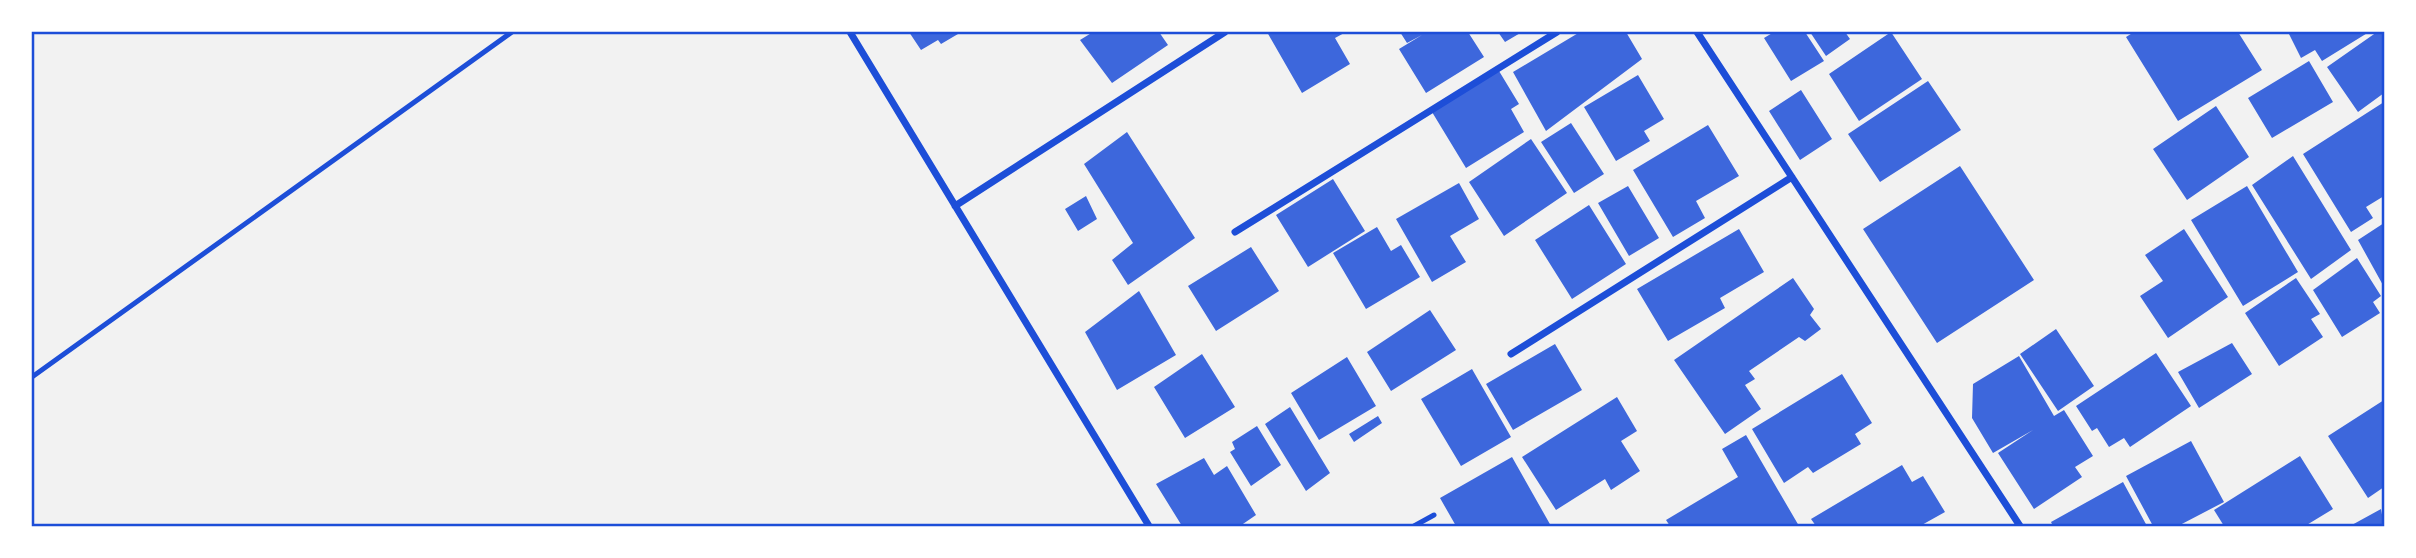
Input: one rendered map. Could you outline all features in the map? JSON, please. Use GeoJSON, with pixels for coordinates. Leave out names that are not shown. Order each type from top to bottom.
{"type":"FeatureCollection","features":[{"type":"Feature","properties":{"kind":"street"},"geometry":{"type":"LineString","coordinates":[[850,32],[1149,527]]}},
{"type":"Feature","properties":{"kind":"street"},"geometry":{"type":"LineString","coordinates":[[955,206],[1225,32]]}},
{"type":"Feature","properties":{"kind":"street"},"geometry":{"type":"LineString","coordinates":[[1235,232],[1557,32]]}},
{"type":"Feature","properties":{"kind":"street"},"geometry":{"type":"LineString","coordinates":[[1697,32],[2020,527]]}},
{"type":"Feature","properties":{"kind":"street"},"geometry":{"type":"LineString","coordinates":[[1511,354],[1792,177]]}},
{"type":"Feature","properties":{"kind":"lane"},"geometry":{"type":"LineString","coordinates":[[32,377],[512,32]]}},
{"type":"Feature","properties":{"kind":"lane"},"geometry":{"type":"LineString","coordinates":[[1414,527],[1434,515]]}},
{"type":"Feature","properties":{"kind":"building"},"geometry":{"type":"Polygon","coordinates":[[[909,32],[958,34],[941,44],[938,40],[921,50],[909,32]]]}},
{"type":"Feature","properties":{"kind":"building"},"geometry":{"type":"Polygon","coordinates":[[[1093,32],[1159,32],[1168,45],[1112,83],[1080,40],[1093,32]]]}},
{"type":"Feature","properties":{"kind":"building"},"geometry":{"type":"Polygon","coordinates":[[[1267,32],[1346,32],[1335,38],[1350,64],[1302,93],[1267,32]]]}},
{"type":"Feature","properties":{"kind":"building"},"geometry":{"type":"Polygon","coordinates":[[[1400,32],[1468,32],[1484,57],[1426,93],[1399,49],[1422,35],[1407,43],[1400,32]]]}},
{"type":"Feature","properties":{"kind":"building"},"geometry":{"type":"Polygon","coordinates":[[[1498,32],[1522,32],[1505,42],[1498,32]]]}},
{"type":"Feature","properties":{"kind":"building"},"geometry":{"type":"Polygon","coordinates":[[[1580,32],[1626,32],[1642,59],[1546,131],[1513,72],[1580,32]]]}},
{"type":"Feature","properties":{"kind":"building"},"geometry":{"type":"Polygon","coordinates":[[[1774,32],[1805,32],[1824,61],[1791,81],[1764,38],[1774,32]]]}},
{"type":"Feature","properties":{"kind":"building"},"geometry":{"type":"Polygon","coordinates":[[[1810,32],[1845,32],[1850,39],[1826,56],[1810,32]]]}},
{"type":"Feature","properties":{"kind":"building"},"geometry":{"type":"Polygon","coordinates":[[[1891,32],[1922,79],[1859,121],[1829,74],[1891,32]]]}},
{"type":"Feature","properties":{"kind":"building"},"geometry":{"type":"Polygon","coordinates":[[[2134,32],[2238,32],[2262,70],[2178,121],[2126,37],[2134,32]]]}},
{"type":"Feature","properties":{"kind":"building"},"geometry":{"type":"Polygon","coordinates":[[[2288,32],[2369,32],[2322,61],[2315,50],[2301,58],[2288,32]]]}},
{"type":"Feature","properties":{"kind":"building"},"geometry":{"type":"Polygon","coordinates":[[[2377,32],[2384,32],[2384,93],[2358,112],[2327,67],[2377,32]]]}},
{"type":"Feature","properties":{"kind":"building"},"geometry":{"type":"Polygon","coordinates":[[[2309,61],[2333,102],[2272,138],[2248,98],[2309,61]]]}},
{"type":"Feature","properties":{"kind":"building"},"geometry":{"type":"Polygon","coordinates":[[[1499,71],[1519,104],[1511,109],[1524,132],[1466,168],[1432,112],[1499,71]]]}},
{"type":"Feature","properties":{"kind":"building"},"geometry":{"type":"Polygon","coordinates":[[[1638,75],[1664,119],[1644,131],[1650,141],[1616,161],[1584,107],[1638,75]]]}},
{"type":"Feature","properties":{"kind":"building"},"geometry":{"type":"Polygon","coordinates":[[[1928,81],[1961,130],[1880,182],[1848,134],[1928,81]]]}},
{"type":"Feature","properties":{"kind":"building"},"geometry":{"type":"Polygon","coordinates":[[[1801,90],[1832,139],[1800,160],[1769,111],[1801,90]]]}},
{"type":"Feature","properties":{"kind":"building"},"geometry":{"type":"Polygon","coordinates":[[[2384,102],[2384,196],[2366,207],[2373,218],[2351,232],[2303,154],[2384,102]]]}},
{"type":"Feature","properties":{"kind":"building"},"geometry":{"type":"Polygon","coordinates":[[[2216,106],[2249,157],[2187,200],[2153,149],[2216,106]]]}},
{"type":"Feature","properties":{"kind":"building"},"geometry":{"type":"Polygon","coordinates":[[[1571,123],[1604,174],[1574,193],[1541,142],[1571,123]]]}},
{"type":"Feature","properties":{"kind":"building"},"geometry":{"type":"Polygon","coordinates":[[[1708,125],[1739,176],[1696,201],[1705,218],[1673,237],[1633,170],[1708,125]]]}},
{"type":"Feature","properties":{"kind":"building"},"geometry":{"type":"Polygon","coordinates":[[[1127,132],[1195,238],[1128,285],[1112,260],[1133,243],[1084,164],[1127,132]]]}},
{"type":"Feature","properties":{"kind":"building"},"geometry":{"type":"Polygon","coordinates":[[[1531,139],[1567,193],[1504,236],[1469,182],[1531,139]]]}},
{"type":"Feature","properties":{"kind":"building"},"geometry":{"type":"Polygon","coordinates":[[[2293,156],[2351,250],[2311,279],[2252,185],[2293,156]]]}},
{"type":"Feature","properties":{"kind":"building"},"geometry":{"type":"Polygon","coordinates":[[[1960,166],[2034,280],[1937,343],[1863,229],[1960,166]]]}},
{"type":"Feature","properties":{"kind":"building"},"geometry":{"type":"Polygon","coordinates":[[[1333,179],[1365,231],[1308,267],[1276,215],[1333,179]]]}},
{"type":"Feature","properties":{"kind":"building"},"geometry":{"type":"Polygon","coordinates":[[[1459,183],[1479,219],[1450,236],[1466,262],[1432,282],[1396,219],[1459,183]]]}},
{"type":"Feature","properties":{"kind":"building"},"geometry":{"type":"Polygon","coordinates":[[[1628,186],[1659,238],[1629,256],[1598,203],[1628,186]]]}},
{"type":"Feature","properties":{"kind":"building"},"geometry":{"type":"Polygon","coordinates":[[[2247,186],[2298,272],[2243,306],[2191,220],[2247,186]]]}},
{"type":"Feature","properties":{"kind":"building"},"geometry":{"type":"Polygon","coordinates":[[[1086,196],[1097,219],[1078,231],[1065,209],[1086,196]]]}},
{"type":"Feature","properties":{"kind":"building"},"geometry":{"type":"Polygon","coordinates":[[[1589,205],[1626,264],[1572,299],[1535,240],[1589,205]]]}},
{"type":"Feature","properties":{"kind":"building"},"geometry":{"type":"Polygon","coordinates":[[[2384,223],[2384,287],[2358,240],[2384,223]]]}},
{"type":"Feature","properties":{"kind":"building"},"geometry":{"type":"Polygon","coordinates":[[[1377,227],[1391,251],[1401,245],[1420,277],[1366,309],[1333,253],[1377,227]]]}},
{"type":"Feature","properties":{"kind":"building"},"geometry":{"type":"Polygon","coordinates":[[[1739,229],[1764,272],[1720,298],[1725,308],[1668,341],[1637,289],[1739,229]]]}},
{"type":"Feature","properties":{"kind":"building"},"geometry":{"type":"Polygon","coordinates":[[[2184,229],[2228,297],[2168,338],[2140,296],[2163,281],[2145,255],[2184,229]]]}},
{"type":"Feature","properties":{"kind":"building"},"geometry":{"type":"Polygon","coordinates":[[[1251,247],[1279,291],[1216,331],[1188,286],[1251,247]]]}},
{"type":"Feature","properties":{"kind":"building"},"geometry":{"type":"Polygon","coordinates":[[[2357,258],[2381,296],[2373,302],[2380,313],[2342,337],[2313,290],[2357,258]]]}},
{"type":"Feature","properties":{"kind":"building"},"geometry":{"type":"Polygon","coordinates":[[[1793,278],[1814,309],[1810,315],[1821,329],[1805,341],[1799,337],[1749,371],[1755,379],[1745,385],[1761,409],[1725,434],[1674,360],[1793,278]]]}},
{"type":"Feature","properties":{"kind":"building"},"geometry":{"type":"Polygon","coordinates":[[[2296,278],[2320,314],[2311,319],[2323,337],[2279,366],[2245,313],[2296,278]]]}},
{"type":"Feature","properties":{"kind":"building"},"geometry":{"type":"Polygon","coordinates":[[[1139,291],[1176,355],[1117,390],[1085,332],[1139,291]]]}},
{"type":"Feature","properties":{"kind":"building"},"geometry":{"type":"Polygon","coordinates":[[[1430,310],[1456,350],[1391,391],[1367,352],[1430,310]]]}},
{"type":"Feature","properties":{"kind":"building"},"geometry":{"type":"Polygon","coordinates":[[[2056,329],[2094,386],[2058,411],[2020,354],[2056,329]]]}},
{"type":"Feature","properties":{"kind":"building"},"geometry":{"type":"Polygon","coordinates":[[[2232,343],[2252,374],[2199,408],[2178,372],[2232,343]]]}},
{"type":"Feature","properties":{"kind":"building"},"geometry":{"type":"Polygon","coordinates":[[[1555,344],[1582,390],[1513,430],[1486,384],[1555,344]]]}},
{"type":"Feature","properties":{"kind":"building"},"geometry":{"type":"Polygon","coordinates":[[[2156,353],[2191,406],[2130,447],[2124,438],[2109,447],[2097,428],[2092,431],[2076,406],[2156,353]]]}},
{"type":"Feature","properties":{"kind":"building"},"geometry":{"type":"Polygon","coordinates":[[[1202,354],[1235,407],[1185,438],[1154,387],[1202,354]]]}},
{"type":"Feature","properties":{"kind":"building"},"geometry":{"type":"Polygon","coordinates":[[[2019,356],[2054,416],[2064,410],[2093,456],[2075,467],[2082,477],[2034,509],[1998,453],[2033,430],[1993,453],[1972,418],[1973,384],[2019,356]]]}},
{"type":"Feature","properties":{"kind":"building"},"geometry":{"type":"Polygon","coordinates":[[[1347,357],[1376,406],[1319,440],[1291,393],[1347,357]]]}},
{"type":"Feature","properties":{"kind":"building"},"geometry":{"type":"Polygon","coordinates":[[[1472,369],[1511,437],[1461,466],[1421,399],[1472,369]]]}},
{"type":"Feature","properties":{"kind":"building"},"geometry":{"type":"Polygon","coordinates":[[[1842,374],[1872,423],[1855,434],[1861,444],[1813,473],[1808,467],[1784,483],[1752,429],[1842,374]]]}},
{"type":"Feature","properties":{"kind":"building"},"geometry":{"type":"Polygon","coordinates":[[[1617,397],[1637,431],[1621,441],[1640,471],[1611,490],[1605,479],[1556,510],[1522,457],[1617,397]]]}},
{"type":"Feature","properties":{"kind":"building"},"geometry":{"type":"Polygon","coordinates":[[[2384,400],[2384,487],[2368,498],[2328,436],[2384,400]]]}},
{"type":"Feature","properties":{"kind":"building"},"geometry":{"type":"Polygon","coordinates":[[[1290,407],[1330,473],[1306,491],[1265,424],[1290,407]]]}},
{"type":"Feature","properties":{"kind":"building"},"geometry":{"type":"Polygon","coordinates":[[[1378,416],[1382,423],[1354,442],[1349,434],[1378,416]]]}},
{"type":"Feature","properties":{"kind":"building"},"geometry":{"type":"Polygon","coordinates":[[[1257,426],[1281,465],[1251,486],[1230,452],[1235,449],[1232,442],[1257,426]]]}},
{"type":"Feature","properties":{"kind":"building"},"geometry":{"type":"Polygon","coordinates":[[[1746,435],[1799,526],[1670,526],[1666,520],[1738,477],[1722,449],[1746,435]]]}},
{"type":"Feature","properties":{"kind":"building"},"geometry":{"type":"Polygon","coordinates":[[[2191,441],[2224,502],[2178,526],[2153,526],[2126,476],[2191,441]]]}},
{"type":"Feature","properties":{"kind":"building"},"geometry":{"type":"Polygon","coordinates":[[[2300,456],[2333,509],[2305,526],[2224,526],[2214,510],[2300,456]]]}},
{"type":"Feature","properties":{"kind":"building"},"geometry":{"type":"Polygon","coordinates":[[[1512,457],[1551,526],[1456,526],[1440,498],[1512,457]]]}},
{"type":"Feature","properties":{"kind":"building"},"geometry":{"type":"Polygon","coordinates":[[[1204,458],[1214,475],[1227,466],[1256,515],[1240,526],[1182,526],[1156,484],[1204,458]]]}},
{"type":"Feature","properties":{"kind":"building"},"geometry":{"type":"Polygon","coordinates":[[[1902,465],[1912,482],[1923,476],[1945,512],[1920,526],[1816,526],[1811,519],[1902,465]]]}},
{"type":"Feature","properties":{"kind":"building"},"geometry":{"type":"Polygon","coordinates":[[[2123,482],[2147,526],[2053,526],[2051,522],[2123,482]]]}},
{"type":"Feature","properties":{"kind":"building"},"geometry":{"type":"Polygon","coordinates":[[[2381,509],[2384,526],[2350,526],[2381,509]]]}}]}
